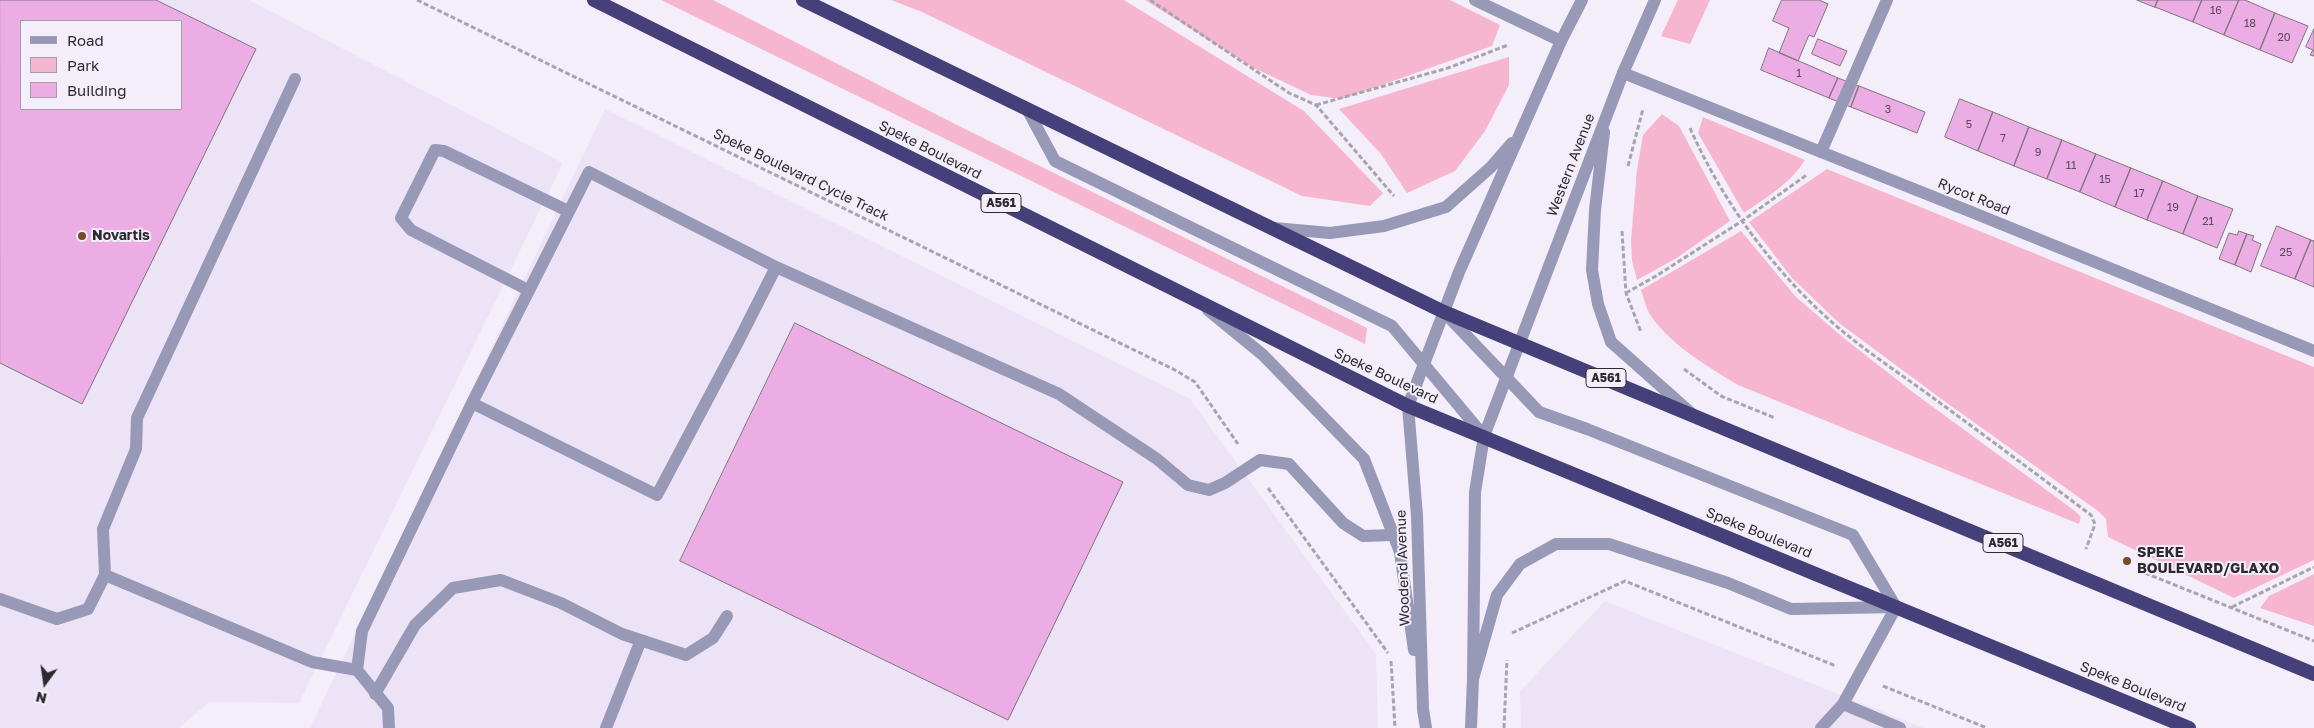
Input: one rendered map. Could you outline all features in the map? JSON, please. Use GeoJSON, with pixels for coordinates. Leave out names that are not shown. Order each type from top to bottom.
{"type":"FeatureCollection","features":[{"type":"Feature","properties":{"kind":"highway","name":"Speke Boulevard"},"geometry":{"type":"LineString","coordinates":[[594,0],[1408,406],[2190,728]]}},
{"type":"Feature","properties":{"kind":"highway","name":"A561"},"geometry":{"type":"LineString","coordinates":[[803,0],[1444,312],[2314,674]]}},
{"type":"Feature","properties":{"kind":"street"},"geometry":{"type":"LineString","coordinates":[[1474,0],[1561,41]]}},
{"type":"Feature","properties":{"kind":"street"},"geometry":{"type":"LineString","coordinates":[[1408,406],[1459,272],[1561,41],[1582,0]]}},
{"type":"Feature","properties":{"kind":"street","name":"Western Avenue"},"geometry":{"type":"LineString","coordinates":[[1484,436],[1606,115],[1655,0]]}},
{"type":"Feature","properties":{"kind":"street"},"geometry":{"type":"LineString","coordinates":[[1821,152],[1887,0]]}},
{"type":"Feature","properties":{"kind":"street","name":"Rycot Road"},"geometry":{"type":"LineString","coordinates":[[1623,73],[2314,352]]}},
{"type":"Feature","properties":{"kind":"street"},"geometry":{"type":"LineString","coordinates":[[0,599],[57,619],[88,609],[105,575],[103,529],[136,449],[137,418],[295,79]]}},
{"type":"Feature","properties":{"kind":"street","name":"A561"},"geometry":{"type":"LineString","coordinates":[[1027,109],[1055,161],[1392,326],[1484,436]]}},
{"type":"Feature","properties":{"kind":"street"},"geometry":{"type":"LineString","coordinates":[[1606,115],[1595,210],[1592,270],[1598,304],[1611,342],[1692,414]]}},
{"type":"Feature","properties":{"kind":"street"},"geometry":{"type":"LineString","coordinates":[[1270,228],[1330,233],[1384,226],[1446,207],[1491,167],[1520,134]]}},
{"type":"Feature","properties":{"kind":"street"},"geometry":{"type":"LineString","coordinates":[[528,290],[411,230],[401,218],[435,150],[444,151],[568,211]]}},
{"type":"Feature","properties":{"kind":"street"},"geometry":{"type":"LineString","coordinates":[[357,670],[362,631],[472,402],[589,172],[776,267],[1059,394],[1157,459],[1188,485],[1209,490],[1225,483],[1260,460],[1289,464],[1343,523],[1363,536],[1393,535]]}},
{"type":"Feature","properties":{"kind":"street"},"geometry":{"type":"LineString","coordinates":[[472,402],[657,495],[776,267]]}},
{"type":"Feature","properties":{"kind":"street"},"geometry":{"type":"LineString","coordinates":[[1197,301],[1264,355],[1364,459],[1400,552],[1423,709]]}},
{"type":"Feature","properties":{"kind":"street","name":"A561"},"geometry":{"type":"LineString","coordinates":[[1444,312],[1539,412],[1587,429],[1853,535],[1896,608]]}},
{"type":"Feature","properties":{"kind":"street","name":"Woodend Avenue"},"geometry":{"type":"LineString","coordinates":[[1408,406],[1417,516],[1423,709],[1426,728]]}},
{"type":"Feature","properties":{"kind":"street"},"geometry":{"type":"LineString","coordinates":[[1471,728],[1474,679],[1475,492],[1484,436]]}},
{"type":"Feature","properties":{"kind":"street"},"geometry":{"type":"LineString","coordinates":[[1474,679],[1497,595],[1520,564],[1556,544],[1609,544],[1728,583],[1791,609],[1896,608]]}},
{"type":"Feature","properties":{"kind":"street"},"geometry":{"type":"LineString","coordinates":[[105,575],[312,662],[357,670],[388,708],[389,728]]}},
{"type":"Feature","properties":{"kind":"street"},"geometry":{"type":"LineString","coordinates":[[375,694],[415,625],[453,588],[501,580],[561,603],[622,634],[686,655],[713,638],[727,616]]}},
{"type":"Feature","properties":{"kind":"street"},"geometry":{"type":"LineString","coordinates":[[1821,728],[1843,704],[1896,608]]}},
{"type":"Feature","properties":{"kind":"street"},"geometry":{"type":"LineString","coordinates":[[606,728],[641,640]]}},
{"type":"Feature","properties":{"kind":"street"},"geometry":{"type":"LineString","coordinates":[[1843,704],[1900,728]]}},
{"type":"Feature","properties":{"kind":"path","name":"Speke Boulevard Cycle Track"},"geometry":{"type":"LineString","coordinates":[[417,0],[1174,370],[1195,382],[1215,408],[1288,517],[1391,657],[1395,728]]}},
{"type":"Feature","properties":{"kind":"path"},"geometry":{"type":"LineString","coordinates":[[1150,0],[1289,93],[1316,106],[1399,202]]}},
{"type":"Feature","properties":{"kind":"path"},"geometry":{"type":"LineString","coordinates":[[1316,106],[1448,68],[1503,46],[1532,44],[1539,30]]}},
{"type":"Feature","properties":{"kind":"path"},"geometry":{"type":"LineString","coordinates":[[1627,170],[1650,84]]}},
{"type":"Feature","properties":{"kind":"path"},"geometry":{"type":"LineString","coordinates":[[1698,103],[1690,126],[1698,147],[1742,221],[1800,292],[1842,330],[2091,515],[2095,524],[2086,549]]}},
{"type":"Feature","properties":{"kind":"path"},"geometry":{"type":"LineString","coordinates":[[1626,293],[1742,221],[1811,171],[1821,152]]}},
{"type":"Feature","properties":{"kind":"path"},"geometry":{"type":"LineString","coordinates":[[1622,227],[1626,293],[1641,333]]}},
{"type":"Feature","properties":{"kind":"path"},"geometry":{"type":"LineString","coordinates":[[1683,368],[1721,396],[1776,419]]}},
{"type":"Feature","properties":{"kind":"path"},"geometry":{"type":"LineString","coordinates":[[2077,546],[2095,553]]}},
{"type":"Feature","properties":{"kind":"path"},"geometry":{"type":"LineString","coordinates":[[2232,607],[2314,567]]}},
{"type":"Feature","properties":{"kind":"path"},"geometry":{"type":"LineString","coordinates":[[2141,571],[2314,641]]}},
{"type":"Feature","properties":{"kind":"path"},"geometry":{"type":"LineString","coordinates":[[1509,635],[1625,581],[1987,728]]}},
{"type":"Feature","properties":{"kind":"path"},"geometry":{"type":"LineString","coordinates":[[1504,728],[1508,654]]}},
{"type":"Feature","properties":{"kind":"shaded area"},"geometry":{"type":"Polygon","coordinates":[[[0,0],[249,0],[563,163],[299,703],[209,702],[179,728],[0,728],[0,0]]]}},
{"type":"Feature","properties":{"kind":"shaded area"},"geometry":{"type":"Polygon","coordinates":[[[605,109],[1190,399],[1376,654],[1378,728],[310,728],[605,109]]]}},
{"type":"Feature","properties":{"kind":"shaded area"},"geometry":{"type":"Polygon","coordinates":[[[1605,601],[1924,728],[1521,728],[1520,691],[1605,601]]]}},
{"type":"Feature","properties":{"kind":"green space"},"geometry":{"type":"Polygon","coordinates":[[[661,0],[713,0],[955,124],[1367,328],[1365,344],[661,0]]]}},
{"type":"Feature","properties":{"kind":"green space"},"geometry":{"type":"Polygon","coordinates":[[[891,0],[1124,0],[1304,111],[1383,193],[1370,206],[1302,196],[922,12],[891,0]]]}},
{"type":"Feature","properties":{"kind":"green space"},"geometry":{"type":"Polygon","coordinates":[[[1145,0],[1450,0],[1500,25],[1492,46],[1342,99],[1311,95],[1252,67],[1145,0]]]}},
{"type":"Feature","properties":{"kind":"green space"},"geometry":{"type":"Polygon","coordinates":[[[1678,0],[1710,0],[1690,44],[1661,36],[1678,0]]]}},
{"type":"Feature","properties":{"kind":"green space"},"geometry":{"type":"Polygon","coordinates":[[[1509,57],[1509,85],[1485,131],[1455,171],[1407,193],[1381,154],[1339,109],[1509,57]]]}},
{"type":"Feature","properties":{"kind":"green space"},"geometry":{"type":"Polygon","coordinates":[[[1662,114],[1679,126],[1730,221],[1675,259],[1637,280],[1632,261],[1631,240],[1637,170],[1643,135],[1662,114]]]}},
{"type":"Feature","properties":{"kind":"green space"},"geometry":{"type":"Polygon","coordinates":[[[1703,117],[1805,160],[1785,183],[1744,213],[1698,133],[1703,117]]]}},
{"type":"Feature","properties":{"kind":"green space"},"geometry":{"type":"Polygon","coordinates":[[[1827,169],[2314,367],[2314,560],[2234,598],[2108,537],[2106,519],[2098,511],[1839,323],[1792,278],[1749,222],[1827,169]]]}},
{"type":"Feature","properties":{"kind":"green space"},"geometry":{"type":"Polygon","coordinates":[[[1741,231],[1796,297],[1845,339],[1914,393],[2075,511],[2081,517],[2079,524],[1738,385],[1702,363],[1669,337],[1651,316],[1641,290],[1741,231]]]}},
{"type":"Feature","properties":{"kind":"green space"},"geometry":{"type":"Polygon","coordinates":[[[2314,574],[2314,626],[2260,608],[2269,596],[2314,574]]]}},
{"type":"Feature","properties":{"kind":"building","name":"Novartis"},"geometry":{"type":"Polygon","coordinates":[[[0,0],[156,0],[256,49],[82,404],[0,363],[0,0]]]}},
{"type":"Feature","properties":{"kind":"building"},"geometry":{"type":"Polygon","coordinates":[[[1782,0],[1819,0],[1828,4],[1814,37],[1809,35],[1798,61],[1779,53],[1789,28],[1773,21],[1782,0]]]}},
{"type":"Feature","properties":{"kind":"building"},"geometry":{"type":"Polygon","coordinates":[[[2137,0],[2158,0],[2155,7],[2137,0]]]}},
{"type":"Feature","properties":{"kind":"building"},"geometry":{"type":"Polygon","coordinates":[[[2158,0],[2202,0],[2193,22],[2155,7],[2158,0]]]}},
{"type":"Feature","properties":{"kind":"building"},"geometry":{"type":"Polygon","coordinates":[[[2202,0],[2239,0],[2224,35],[2193,22],[2202,0]]]}},
{"type":"Feature","properties":{"kind":"building"},"geometry":{"type":"Polygon","coordinates":[[[2239,0],[2245,0],[2275,13],[2260,50],[2224,35],[2239,0]]]}},
{"type":"Feature","properties":{"kind":"building"},"geometry":{"type":"Polygon","coordinates":[[[2275,13],[2308,26],[2292,63],[2260,50],[2275,13]]]}},
{"type":"Feature","properties":{"kind":"building"},"geometry":{"type":"Polygon","coordinates":[[[2314,29],[2314,56],[2310,55],[2313,50],[2306,47],[2314,29]]]}},
{"type":"Feature","properties":{"kind":"building"},"geometry":{"type":"Polygon","coordinates":[[[1818,39],[1847,51],[1840,66],[1812,54],[1818,39]]]}},
{"type":"Feature","properties":{"kind":"building"},"geometry":{"type":"Polygon","coordinates":[[[1769,48],[1838,78],[1829,98],[1761,70],[1769,48]]]}},
{"type":"Feature","properties":{"kind":"building"},"geometry":{"type":"Polygon","coordinates":[[[1838,78],[1859,86],[1851,107],[1829,98],[1838,78]]]}},
{"type":"Feature","properties":{"kind":"building"},"geometry":{"type":"Polygon","coordinates":[[[1859,86],[1925,112],[1917,133],[1851,107],[1859,86]]]}},
{"type":"Feature","properties":{"kind":"building"},"geometry":{"type":"Polygon","coordinates":[[[1960,99],[1993,112],[1978,151],[1945,137],[1960,99]]]}},
{"type":"Feature","properties":{"kind":"building"},"geometry":{"type":"Polygon","coordinates":[[[1993,112],[2029,127],[2014,166],[1978,151],[1993,112]]]}},
{"type":"Feature","properties":{"kind":"building"},"geometry":{"type":"Polygon","coordinates":[[[2029,127],[2062,140],[2047,179],[2014,166],[2029,127]]]}},
{"type":"Feature","properties":{"kind":"building"},"geometry":{"type":"Polygon","coordinates":[[[2062,140],[2096,154],[2080,192],[2047,179],[2062,140]]]}},
{"type":"Feature","properties":{"kind":"building"},"geometry":{"type":"Polygon","coordinates":[[[2096,154],[2131,168],[2115,207],[2080,192],[2096,154]]]}},
{"type":"Feature","properties":{"kind":"building"},"geometry":{"type":"Polygon","coordinates":[[[2131,168],[2163,181],[2147,220],[2115,207],[2131,168]]]}},
{"type":"Feature","properties":{"kind":"building"},"geometry":{"type":"Polygon","coordinates":[[[2163,181],[2198,196],[2183,234],[2147,220],[2163,181]]]}},
{"type":"Feature","properties":{"kind":"building"},"geometry":{"type":"Polygon","coordinates":[[[2198,196],[2233,209],[2217,248],[2183,234],[2198,196]]]}},
{"type":"Feature","properties":{"kind":"building"},"geometry":{"type":"Polygon","coordinates":[[[2277,226],[2311,240],[2295,279],[2261,266],[2277,226]]]}},
{"type":"Feature","properties":{"kind":"building"},"geometry":{"type":"Polygon","coordinates":[[[2239,231],[2247,234],[2235,265],[2219,259],[2229,233],[2237,235],[2239,231]]]}},
{"type":"Feature","properties":{"kind":"building"},"geometry":{"type":"Polygon","coordinates":[[[2247,234],[2254,236],[2252,240],[2261,244],[2251,272],[2235,265],[2247,234]]]}},
{"type":"Feature","properties":{"kind":"building"},"geometry":{"type":"Polygon","coordinates":[[[2311,240],[2314,241],[2314,287],[2295,279],[2311,240]]]}},
{"type":"Feature","properties":{"kind":"building"},"geometry":{"type":"Polygon","coordinates":[[[795,323],[1123,482],[1008,720],[680,561],[795,323]]]}},
{"type":"Feature","properties":{"kind":"place","name":"Novartis"},"geometry":{"type":"Point","coordinates":[82,236]}},
{"type":"Feature","properties":{"kind":"place","name":"SPEKE BOULEVARD/GLAXO"},"geometry":{"type":"Point","coordinates":[2127,561]}}]}
